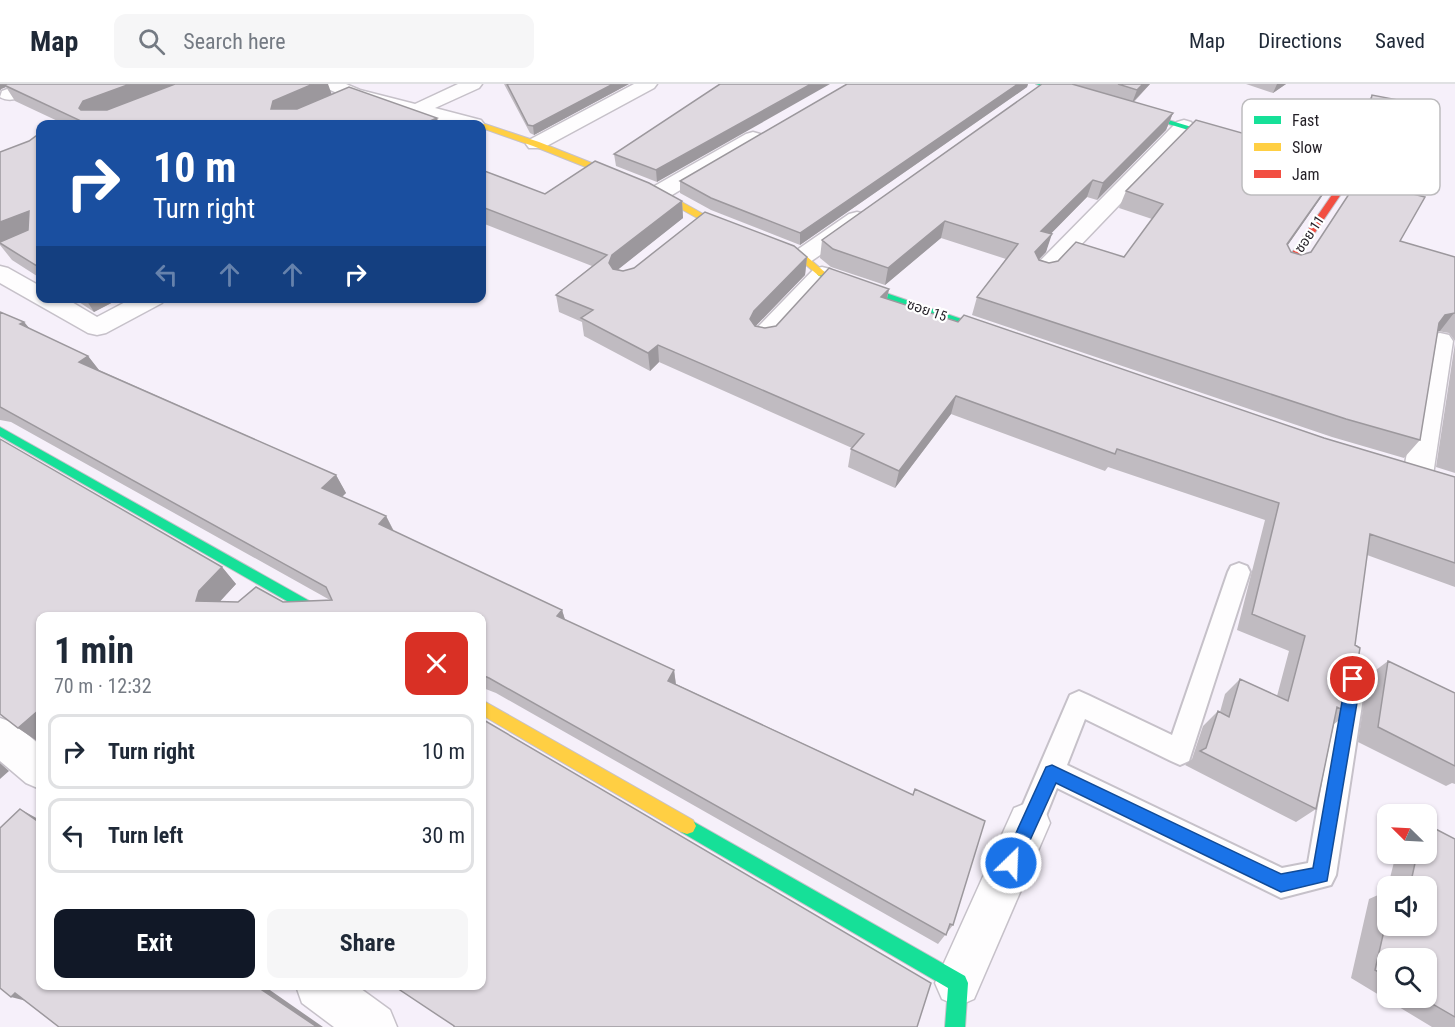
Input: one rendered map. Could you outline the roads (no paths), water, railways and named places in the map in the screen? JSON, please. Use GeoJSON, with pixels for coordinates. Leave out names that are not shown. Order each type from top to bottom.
{"type":"FeatureCollection","features":[{"type":"Feature","properties":{"kind":"street"},"geometry":{"type":"LineString","coordinates":[[8,95],[38,84]]}},
{"type":"Feature","properties":{"kind":"street","name":"ซอย 15"},"geometry":{"type":"LineString","coordinates":[[330,84],[354,94],[452,120]]}},
{"type":"Feature","properties":{"kind":"street"},"geometry":{"type":"LineString","coordinates":[[416,110],[473,84]]}},
{"type":"Feature","properties":{"kind":"street"},"geometry":{"type":"LineString","coordinates":[[536,144],[648,84]]}},
{"type":"Feature","properties":{"kind":"street"},"geometry":{"type":"LineString","coordinates":[[1037,89],[1240,142]]}},
{"type":"Feature","properties":{"kind":"street"},"geometry":{"type":"LineString","coordinates":[[335,103],[354,94]]}},
{"type":"Feature","properties":{"kind":"street"},"geometry":{"type":"LineString","coordinates":[[1043,271],[1184,126]]}},
{"type":"Feature","properties":{"kind":"street","name":"ซอย 15"},"geometry":{"type":"LineString","coordinates":[[486,129],[536,144],[658,193],[694,224],[802,257],[822,274],[1015,341]]}},
{"type":"Feature","properties":{"kind":"street"},"geometry":{"type":"LineString","coordinates":[[658,193],[768,130]]}},
{"type":"Feature","properties":{"kind":"street","name":"ซอย 11"},"geometry":{"type":"LineString","coordinates":[[1290,263],[1336,195]]}},
{"type":"Feature","properties":{"kind":"street"},"geometry":{"type":"LineString","coordinates":[[802,257],[869,210]]}},
{"type":"Feature","properties":{"kind":"street"},"geometry":{"type":"LineString","coordinates":[[3,260],[36,292]]}},
{"type":"Feature","properties":{"kind":"street"},"geometry":{"type":"LineString","coordinates":[[764,336],[822,274]]}},
{"type":"Feature","properties":{"kind":"street"},"geometry":{"type":"LineString","coordinates":[[55,303],[97,327],[143,303]]}},
{"type":"Feature","properties":{"kind":"street"},"geometry":{"type":"LineString","coordinates":[[1417,475],[1440,341]]}},
{"type":"Feature","properties":{"kind":"street"},"geometry":{"type":"LineString","coordinates":[[0,431],[255,593],[312,612]]}},
{"type":"Feature","properties":{"kind":"street"},"geometry":{"type":"LineString","coordinates":[[486,709],[958,983]]}},
{"type":"Feature","properties":{"kind":"street"},"geometry":{"type":"LineString","coordinates":[[0,736],[36,767]]}},
{"type":"Feature","properties":{"kind":"street"},"geometry":{"type":"LineString","coordinates":[[955,1027],[958,983],[1029,823]]}},
{"type":"Feature","properties":{"kind":"street"},"geometry":{"type":"LineString","coordinates":[[324,990],[373,1027]]}},
{"type":"Feature","properties":{"kind":"lane"},"geometry":{"type":"LineString","coordinates":[[1029,823],[1079,703],[1180,752],[1239,572]]}},
{"type":"Feature","properties":{"kind":"lane"},"geometry":{"type":"LineString","coordinates":[[1052,772],[1281,883],[1321,875],[1357,657]]}}]}
